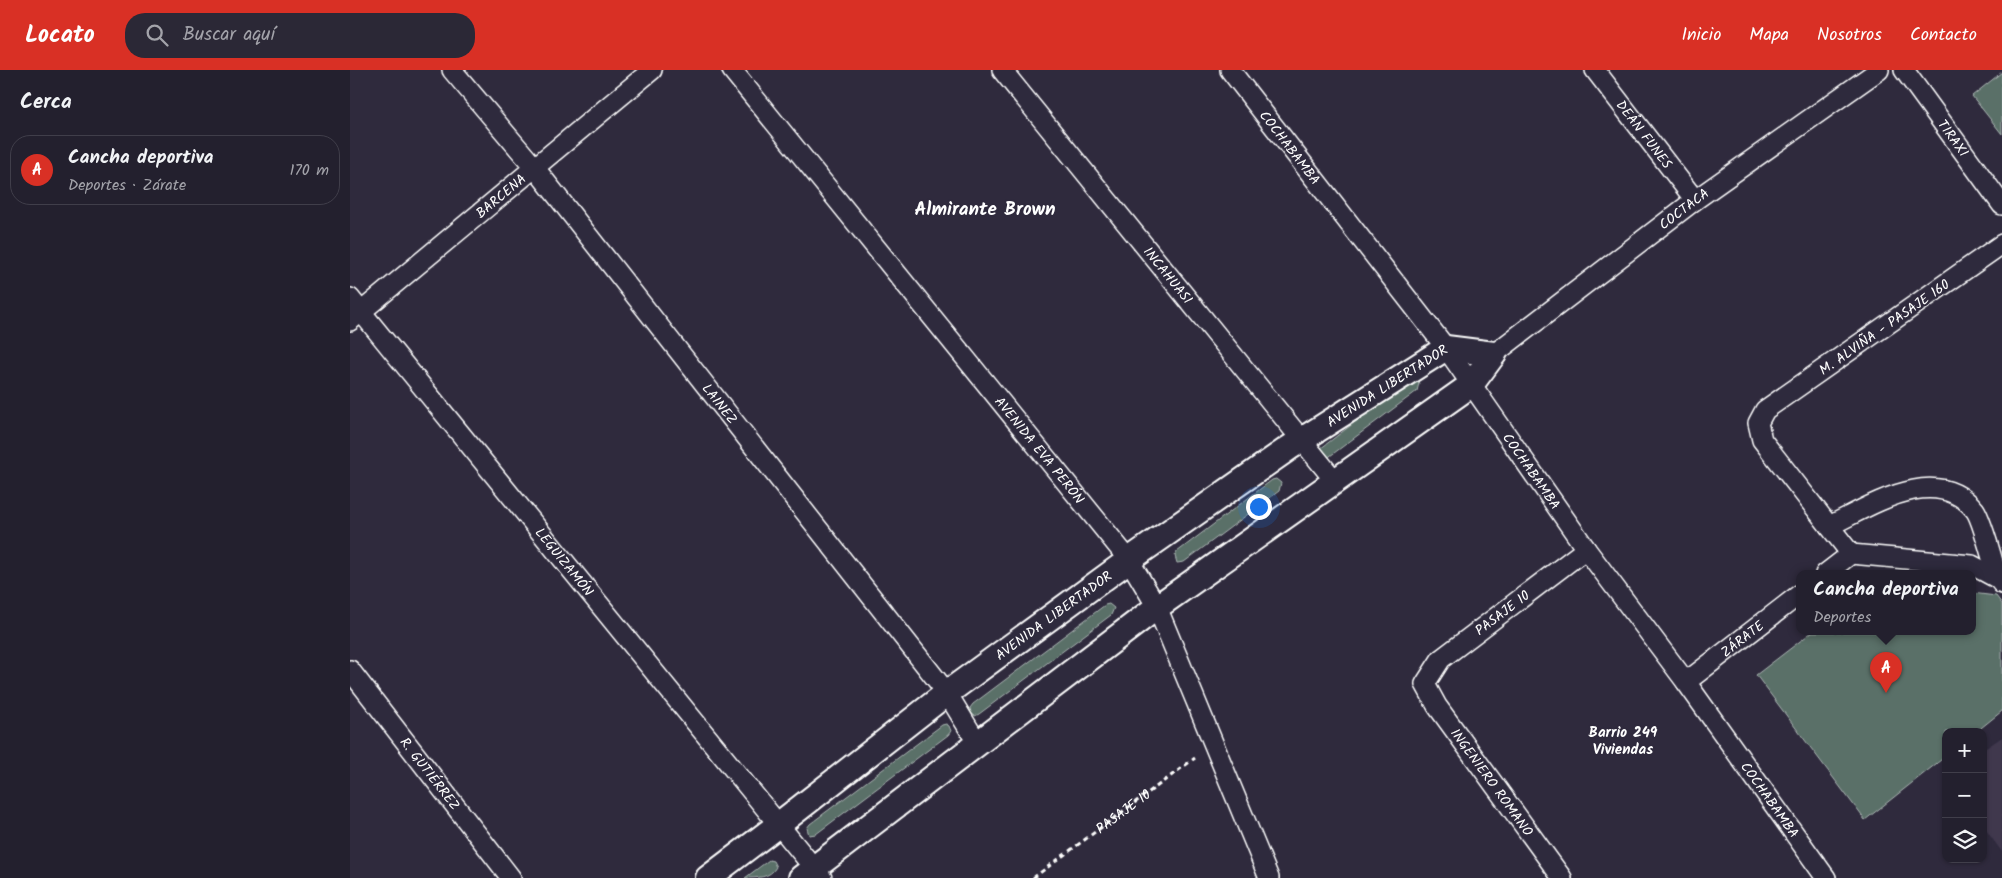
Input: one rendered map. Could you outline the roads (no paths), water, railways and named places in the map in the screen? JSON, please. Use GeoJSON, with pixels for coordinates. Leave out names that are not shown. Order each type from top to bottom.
{"type":"FeatureCollection","features":[{"type":"Feature","properties":{"kind":"street","name":"LAINEZ"},"geometry":{"type":"LineString","coordinates":[[452,70],[535,168],[947,694],[978,744]]}},
{"type":"Feature","properties":{"kind":"street","name":"BARCENA"},"geometry":{"type":"LineString","coordinates":[[354,310],[535,168],[652,70]]}},
{"type":"Feature","properties":{"kind":"street","name":"AVENIDA EVA PERÓN"},"geometry":{"type":"LineString","coordinates":[[732,70],[1129,560],[1157,607],[1268,878]]}},
{"type":"Feature","properties":{"kind":"street","name":"INCAHUASI"},"geometry":{"type":"LineString","coordinates":[[1002,70],[1335,480]]}},
{"type":"Feature","properties":{"kind":"street","name":"DEÁN FUNES"},"geometry":{"type":"LineString","coordinates":[[1595,70],[1695,200]]}},
{"type":"Feature","properties":{"kind":"street","name":"COCTACA"},"geometry":{"type":"LineString","coordinates":[[1494,354],[1695,200],[1879,70]]}},
{"type":"Feature","properties":{"kind":"street","name":"TIRAXI"},"geometry":{"type":"LineString","coordinates":[[1904,70],[2002,205]]}},
{"type":"Feature","properties":{"kind":"street","name":"COCHABAMBA"},"geometry":{"type":"LineString","coordinates":[[1239,73],[1446,348],[1586,549],[1686,682],[1826,878]]}},
{"type":"Feature","properties":{"kind":"street","name":"M. ALVIÑA - PASAJE 160"},"geometry":{"type":"LineString","coordinates":[[1829,526],[1762,440],[1758,423],[1765,410],[2002,244]]}},
{"type":"Feature","properties":{"kind":"street","name":"LEGUIZAMÓN"},"geometry":{"type":"LineString","coordinates":[[354,310],[778,825],[813,875]]}},
{"type":"Feature","properties":{"kind":"street","name":"AVENIDA LIBERTADOR"},"geometry":{"type":"LineString","coordinates":[[708,878],[947,694],[1129,560],[1302,440],[1446,348],[1494,354]]}},
{"type":"Feature","properties":{"kind":"street"},"geometry":{"type":"LineString","coordinates":[[813,875],[978,744],[1157,607],[1471,385],[1494,354]]}},
{"type":"Feature","properties":{"kind":"street"},"geometry":{"type":"LineString","coordinates":[[1851,554],[1829,526],[1897,493],[1934,488],[1957,494],[1976,511],[2000,582]]}},
{"type":"Feature","properties":{"kind":"street","name":"PASAJE 10"},"geometry":{"type":"LineString","coordinates":[[1426,684],[1441,659],[1586,549]]}},
{"type":"Feature","properties":{"kind":"street"},"geometry":{"type":"LineString","coordinates":[[1830,570],[1851,554],[1972,565],[2000,582]]}},
{"type":"Feature","properties":{"kind":"street","name":"ZÁRATE"},"geometry":{"type":"LineString","coordinates":[[1686,682],[1796,597]]}},
{"type":"Feature","properties":{"kind":"street","name":"R. GUTIÉRREZ"},"geometry":{"type":"LineString","coordinates":[[350,670],[510,878]]}},
{"type":"Feature","properties":{"kind":"street","name":"INGENIERO ROMANO"},"geometry":{"type":"LineString","coordinates":[[1426,684],[1436,706],[1552,875]]}},
{"type":"Feature","properties":{"kind":"place","name":"Cancha deportiva"},"geometry":{"type":"Point","coordinates":[1886,693]}},
{"type":"Feature","properties":{"kind":"district","name":"Almirante Brown"},"geometry":{"type":"Point","coordinates":[985,208]}},
{"type":"Feature","properties":{"kind":"district","name":"Barrio 249 Viviendas"},"geometry":{"type":"Point","coordinates":[1623,740]}}]}
